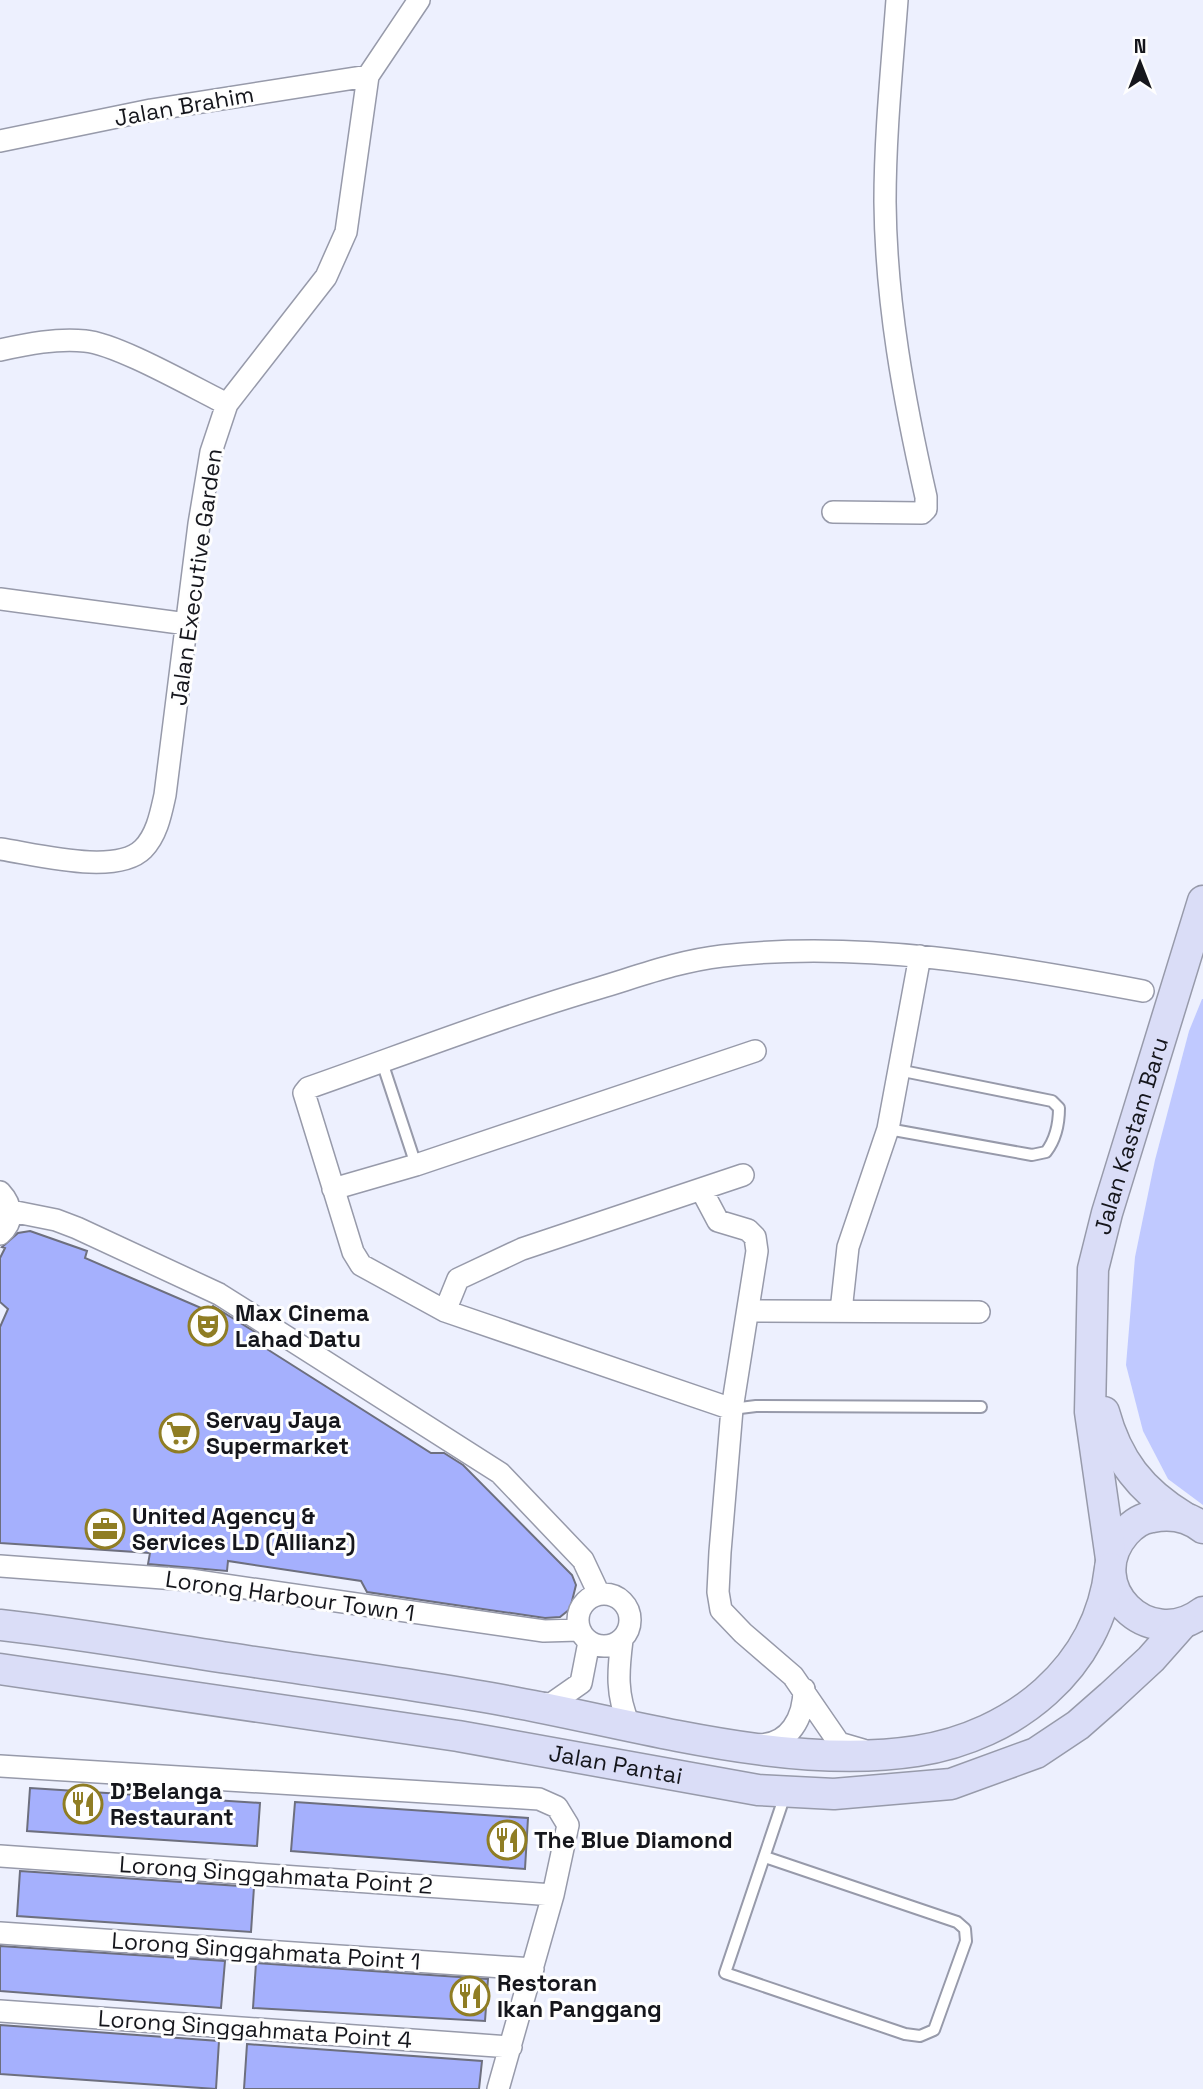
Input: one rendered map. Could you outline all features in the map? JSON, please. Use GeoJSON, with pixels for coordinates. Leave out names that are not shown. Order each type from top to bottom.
{"type":"FeatureCollection","features":[{"type":"Feature","properties":{"kind":"street","name":"Jalan Executive Garden"},"geometry":{"type":"LineString","coordinates":[[0,849],[94,862],[123,860],[143,850],[158,826],[165,795],[211,452],[227,404],[326,277],[338,255],[346,232],[368,76],[419,0]]}},
{"type":"Feature","properties":{"kind":"street"},"geometry":{"type":"LineString","coordinates":[[833,512],[909,514],[922,513],[926,509],[893,322],[885,204],[897,0]]}},
{"type":"Feature","properties":{"kind":"street","name":"Jalan Brahim"},"geometry":{"type":"LineString","coordinates":[[0,141],[151,110],[368,76]]}},
{"type":"Feature","properties":{"kind":"street"},"geometry":{"type":"LineString","coordinates":[[0,350],[51,341],[87,341],[227,404]]}},
{"type":"Feature","properties":{"kind":"street"},"geometry":{"type":"LineString","coordinates":[[0,598],[187,624]]}},
{"type":"Feature","properties":{"kind":"street","name":"Jalan Kastam Baru"},"geometry":{"type":"LineString","coordinates":[[1111,1563],[1090,1412],[1093,1374],[1090,1317],[1093,1269],[1107,1213],[1203,901]]}},
{"type":"Feature","properties":{"kind":"street"},"geometry":{"type":"LineString","coordinates":[[732,1409],[445,1311],[361,1265],[354,1252],[303,1093],[308,1088],[521,1011],[685,962],[723,956],[822,953],[920,956],[1013,967],[1143,991]]}},
{"type":"Feature","properties":{"kind":"street"},"geometry":{"type":"LineString","coordinates":[[841,1311],[848,1247],[888,1129],[920,956]]}},
{"type":"Feature","properties":{"kind":"street"},"geometry":{"type":"LineString","coordinates":[[333,1189],[416,1165],[755,1051]]}},
{"type":"Feature","properties":{"kind":"street"},"geometry":{"type":"LineString","coordinates":[[445,1311],[457,1279],[523,1249],[743,1175]]}},
{"type":"Feature","properties":{"kind":"street"},"geometry":{"type":"LineString","coordinates":[[701,1189],[718,1221],[748,1230],[755,1237],[757,1267],[732,1409],[719,1552],[718,1592],[721,1610],[804,1689],[824,1725],[839,1743],[879,1754]]}},
{"type":"Feature","properties":{"kind":"street"},"geometry":{"type":"LineString","coordinates":[[0,1192],[11,1211],[10,1222],[0,1234]]}},
{"type":"Feature","properties":{"kind":"street"},"geometry":{"type":"LineString","coordinates":[[11,1211],[46,1217],[77,1228],[219,1294],[500,1474],[583,1560],[599,1594]]}},
{"type":"Feature","properties":{"kind":"street"},"geometry":{"type":"LineString","coordinates":[[750,1311],[979,1312]]}},
{"type":"Feature","properties":{"kind":"street","name":"Jalan Kastam Baru"},"geometry":{"type":"LineString","coordinates":[[1093,1374],[1112,1440],[1134,1478],[1157,1501],[1193,1522]]}},
{"type":"Feature","properties":{"kind":"street"},"geometry":{"type":"LineString","coordinates":[[1193,1522],[1165,1514],[1147,1518],[1130,1527],[1118,1541],[1111,1563],[1112,1586],[1120,1601],[1132,1614],[1147,1622],[1164,1626],[1195,1619]]}},
{"type":"Feature","properties":{"kind":"street","name":"Jalan Pantai"},"geometry":{"type":"LineString","coordinates":[[0,1625],[507,1701],[656,1732],[800,1754],[879,1754],[918,1751],[974,1735],[1019,1712],[1064,1677],[1087,1642],[1107,1601],[1111,1563]]}},
{"type":"Feature","properties":{"kind":"street","name":"Lorong Harbour Town 1"},"geometry":{"type":"LineString","coordinates":[[0,1566],[190,1580],[584,1636]]}},
{"type":"Feature","properties":{"kind":"street"},"geometry":{"type":"LineString","coordinates":[[507,1701],[551,1704],[569,1694],[581,1683],[584,1636],[579,1612],[590,1598],[599,1594],[616,1596],[628,1608],[630,1626],[622,1640],[618,1676],[620,1702],[629,1724],[656,1732]]}},
{"type":"Feature","properties":{"kind":"street","name":"Jalan Pantai"},"geometry":{"type":"LineString","coordinates":[[0,1669],[458,1736],[785,1793],[834,1794],[951,1784],[1036,1753],[1078,1725],[1195,1619]]}},
{"type":"Feature","properties":{"kind":"street"},"geometry":{"type":"LineString","coordinates":[[584,1636],[606,1647],[622,1640]]}},
{"type":"Feature","properties":{"kind":"street"},"geometry":{"type":"LineString","coordinates":[[748,1745],[771,1743],[790,1731],[802,1712],[804,1689]]}},
{"type":"Feature","properties":{"kind":"street"},"geometry":{"type":"LineString","coordinates":[[0,1766],[539,1799],[557,1807],[568,1825],[553,1895],[498,2089]]}},
{"type":"Feature","properties":{"kind":"street","name":"Lorong Singgahmata Point 2"},"geometry":{"type":"LineString","coordinates":[[0,1856],[553,1895]]}},
{"type":"Feature","properties":{"kind":"street","name":"Lorong Singgahmata Point 1"},"geometry":{"type":"LineString","coordinates":[[0,1933],[533,1969]]}},
{"type":"Feature","properties":{"kind":"street","name":"Lorong Singgahmata Point 4"},"geometry":{"type":"LineString","coordinates":[[0,2011],[511,2047]]}},
{"type":"Feature","properties":{"kind":"lane"},"geometry":{"type":"LineString","coordinates":[[382,1062],[416,1165]]}},
{"type":"Feature","properties":{"kind":"lane"},"geometry":{"type":"LineString","coordinates":[[888,1129],[1032,1155],[1046,1152],[1053,1143],[1059,1122],[1059,1108],[1052,1101],[898,1070]]}},
{"type":"Feature","properties":{"kind":"lane"},"geometry":{"type":"LineString","coordinates":[[732,1409],[756,1406],[982,1406]]}},
{"type":"Feature","properties":{"kind":"lane"},"geometry":{"type":"LineString","coordinates":[[765,1857],[957,1922],[965,1929],[966,1941],[934,2030],[920,2036],[905,2034],[725,1973],[785,1793]]}},
{"type":"Feature","properties":{"kind":"shaded area"},"geometry":{"type":"Polygon","coordinates":[[[1202,999],[1203,1505],[1168,1479],[1143,1431],[1126,1365],[1135,1257],[1155,1160],[1189,1031],[1202,999]]]}},
{"type":"Feature","properties":{"kind":"building"},"geometry":{"type":"Polygon","coordinates":[[[30,1231],[87,1251],[85,1258],[208,1311],[213,1306],[263,1337],[259,1344],[431,1453],[444,1453],[463,1465],[572,1575],[576,1585],[570,1609],[560,1617],[545,1618],[367,1592],[361,1581],[228,1561],[227,1571],[148,1564],[150,1553],[0,1543],[0,1327],[8,1309],[0,1302],[0,1258],[5,1248],[2,1247],[18,1233],[30,1231]]]}},
{"type":"Feature","properties":{"kind":"building"},"geometry":{"type":"Polygon","coordinates":[[[30,1788],[260,1803],[257,1846],[27,1831],[30,1788]]]}},
{"type":"Feature","properties":{"kind":"building"},"geometry":{"type":"Polygon","coordinates":[[[295,1802],[528,1818],[525,1869],[291,1851],[295,1802]]]}},
{"type":"Feature","properties":{"kind":"building"},"geometry":{"type":"Polygon","coordinates":[[[20,1871],[254,1887],[251,1932],[17,1916],[20,1871]]]}},
{"type":"Feature","properties":{"kind":"building"},"geometry":{"type":"Polygon","coordinates":[[[0,1946],[225,1961],[221,2008],[0,1991],[0,1946]]]}},
{"type":"Feature","properties":{"kind":"building"},"geometry":{"type":"Polygon","coordinates":[[[256,1963],[488,1979],[485,2021],[253,2008],[256,1963]]]}},
{"type":"Feature","properties":{"kind":"building"},"geometry":{"type":"Polygon","coordinates":[[[0,2025],[219,2041],[216,2089],[0,2074],[0,2025]]]}},
{"type":"Feature","properties":{"kind":"building"},"geometry":{"type":"Polygon","coordinates":[[[247,2044],[482,2061],[479,2089],[244,2089],[247,2044]]]}},
{"type":"Feature","properties":{"kind":"place","name":"Max Cinema Lahad Datu"},"geometry":{"type":"Point","coordinates":[208,1326]}},
{"type":"Feature","properties":{"kind":"place","name":"Servay Jaya Supermarket"},"geometry":{"type":"Point","coordinates":[179,1433]}},
{"type":"Feature","properties":{"kind":"place","name":"United Agency & Services LD (Allianz)"},"geometry":{"type":"Point","coordinates":[105,1529]}},
{"type":"Feature","properties":{"kind":"place","name":"D'Belanga Restaurant"},"geometry":{"type":"Point","coordinates":[83,1804]}},
{"type":"Feature","properties":{"kind":"place","name":"The Blue Diamond"},"geometry":{"type":"Point","coordinates":[507,1840]}},
{"type":"Feature","properties":{"kind":"place","name":"Restoran Ikan Panggang"},"geometry":{"type":"Point","coordinates":[470,1996]}}]}
